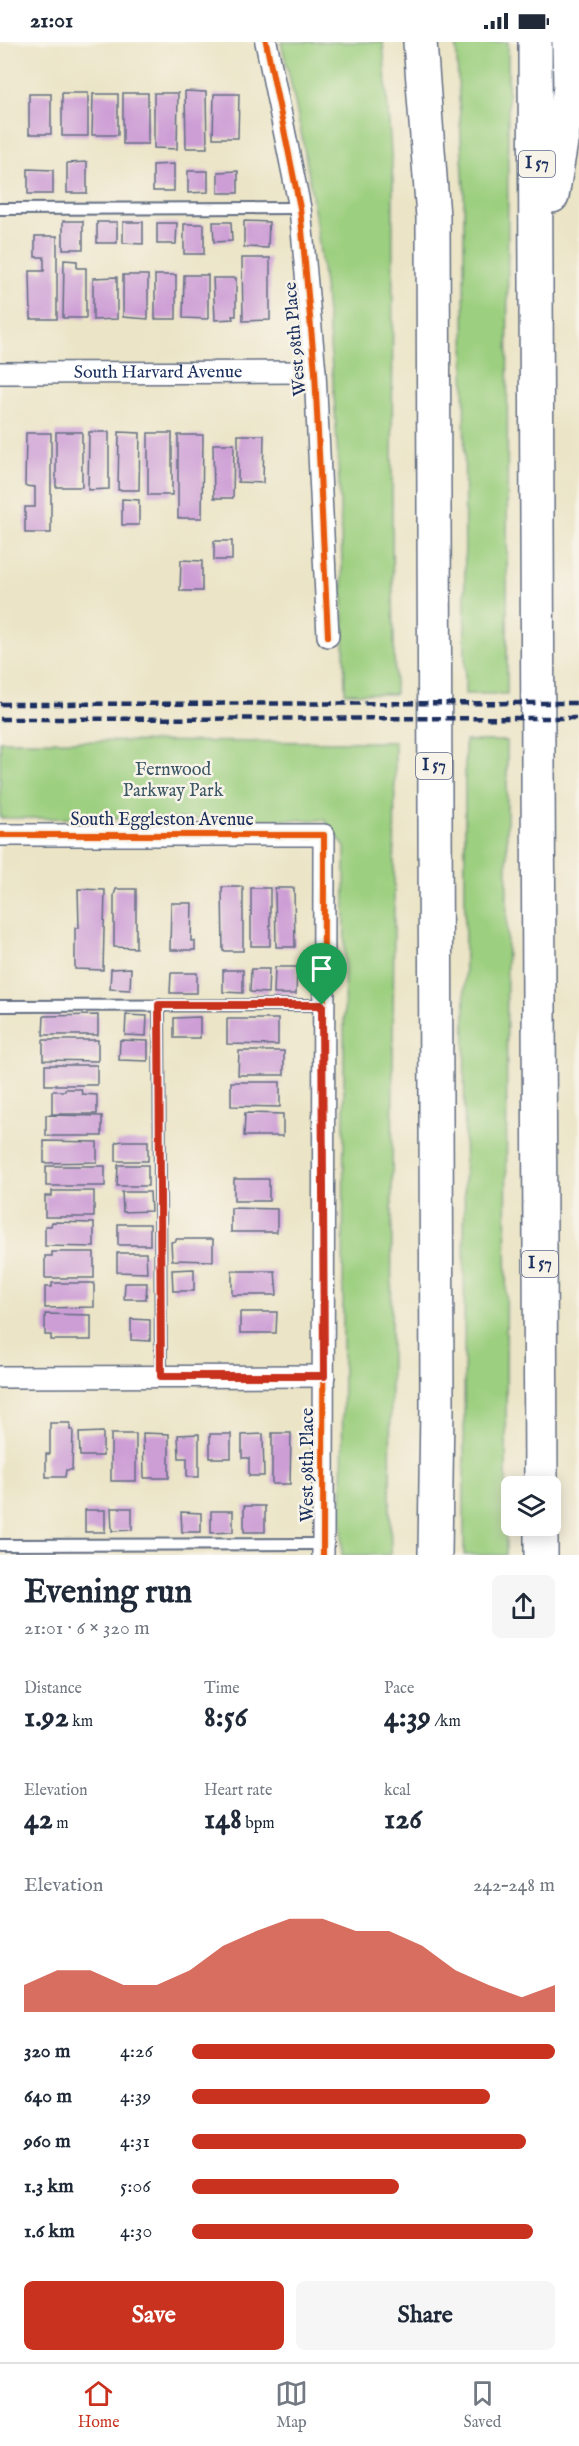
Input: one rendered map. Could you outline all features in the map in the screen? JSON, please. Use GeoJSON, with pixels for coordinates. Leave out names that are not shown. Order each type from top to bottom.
{"type":"FeatureCollection","features":[{"type":"Feature","properties":{"kind":"highway","name":"I 57"},"geometry":{"type":"LineString","coordinates":[[420,42],[433,217],[437,1394],[435,1555]]}},
{"type":"Feature","properties":{"kind":"highway","name":"I 57"},"geometry":{"type":"LineString","coordinates":[[535,42],[538,286],[541,1476]]}},
{"type":"Feature","properties":{"kind":"highway"},"geometry":{"type":"LineString","coordinates":[[538,286],[570,87],[569,42]]}},
{"type":"Feature","properties":{"kind":"highway"},"geometry":{"type":"LineString","coordinates":[[430,1555],[435,1491]]}},
{"type":"Feature","properties":{"kind":"highway"},"geometry":{"type":"LineString","coordinates":[[541,1536],[541,1555]]}},
{"type":"Feature","properties":{"kind":"street","name":"West 98th Place"},"geometry":{"type":"LineString","coordinates":[[266,42],[300,208],[315,372],[328,636]]}},
{"type":"Feature","properties":{"kind":"street","name":"South Harvard Avenue"},"geometry":{"type":"LineString","coordinates":[[0,373],[315,372]]}},
{"type":"Feature","properties":{"kind":"street","name":"South Eggleston Avenue"},"geometry":{"type":"LineString","coordinates":[[0,835],[324,835]]}},
{"type":"Feature","properties":{"kind":"street","name":"West 98th Place"},"geometry":{"type":"LineString","coordinates":[[322,1550],[324,835]]}},
{"type":"Feature","properties":{"kind":"street"},"geometry":{"type":"LineString","coordinates":[[0,1377],[324,1376]]}},
{"type":"Feature","properties":{"kind":"lane"},"geometry":{"type":"LineString","coordinates":[[0,209],[300,208]]}},
{"type":"Feature","properties":{"kind":"lane"},"geometry":{"type":"LineString","coordinates":[[159,1005],[161,1376]]}},
{"type":"Feature","properties":{"kind":"lane"},"geometry":{"type":"LineString","coordinates":[[0,1006],[322,1005]]}},
{"type":"Feature","properties":{"kind":"lane"},"geometry":{"type":"LineString","coordinates":[[0,1545],[322,1550]]}},
{"type":"Feature","properties":{"kind":"green space"},"geometry":{"type":"Polygon","coordinates":[[[281,42],[383,42],[393,180],[392,542],[395,694],[345,693],[337,448],[324,284],[299,122],[281,42]]]}},
{"type":"Feature","properties":{"kind":"green space"},"geometry":{"type":"Polygon","coordinates":[[[456,42],[508,42],[507,694],[465,694],[464,192],[456,42]]]}},
{"type":"Feature","properties":{"kind":"green space","name":"Fernwood Parkway Park"},"geometry":{"type":"Polygon","coordinates":[[[0,741],[395,742],[391,1555],[342,1555],[345,847],[325,820],[0,818],[0,741]]]}},
{"type":"Feature","properties":{"kind":"green space"},"geometry":{"type":"Polygon","coordinates":[[[465,741],[507,741],[506,1476],[501,1476],[501,1536],[506,1536],[506,1555],[464,1555],[465,741]]]}},
{"type":"Feature","properties":{"kind":"building"},"geometry":{"type":"Polygon","coordinates":[[[185,91],[206,92],[207,148],[186,148],[185,91]]]}},
{"type":"Feature","properties":{"kind":"building"},"geometry":{"type":"Polygon","coordinates":[[[62,93],[88,93],[88,136],[62,136],[62,93]]]}},
{"type":"Feature","properties":{"kind":"building"},"geometry":{"type":"Polygon","coordinates":[[[123,93],[148,93],[148,144],[123,144],[123,93]]]}},
{"type":"Feature","properties":{"kind":"building"},"geometry":{"type":"Polygon","coordinates":[[[154,93],[178,93],[177,149],[154,148],[154,93]]]}},
{"type":"Feature","properties":{"kind":"building"},"geometry":{"type":"Polygon","coordinates":[[[29,94],[51,94],[51,134],[29,134],[29,94]]]}},
{"type":"Feature","properties":{"kind":"building"},"geometry":{"type":"Polygon","coordinates":[[[93,94],[118,94],[118,135],[92,135],[93,94]]]}},
{"type":"Feature","properties":{"kind":"building"},"geometry":{"type":"Polygon","coordinates":[[[214,94],[239,94],[238,138],[213,138],[214,94]]]}},
{"type":"Feature","properties":{"kind":"building"},"geometry":{"type":"Polygon","coordinates":[[[87,162],[87,193],[67,193],[67,163],[87,162]]]}},
{"type":"Feature","properties":{"kind":"building"},"geometry":{"type":"Polygon","coordinates":[[[174,164],[174,191],[153,191],[153,165],[174,164]]]}},
{"type":"Feature","properties":{"kind":"building"},"geometry":{"type":"Polygon","coordinates":[[[28,169],[53,170],[53,194],[28,194],[28,169]]]}},
{"type":"Feature","properties":{"kind":"building"},"geometry":{"type":"Polygon","coordinates":[[[188,171],[208,171],[208,192],[188,193],[188,171]]]}},
{"type":"Feature","properties":{"kind":"building"},"geometry":{"type":"Polygon","coordinates":[[[238,171],[238,193],[218,193],[218,172],[238,171]]]}},
{"type":"Feature","properties":{"kind":"building"},"geometry":{"type":"Polygon","coordinates":[[[63,221],[83,221],[83,249],[63,249],[63,221]]]}},
{"type":"Feature","properties":{"kind":"building"},"geometry":{"type":"Polygon","coordinates":[[[244,221],[269,222],[268,248],[244,247],[244,221]]]}},
{"type":"Feature","properties":{"kind":"building"},"geometry":{"type":"Polygon","coordinates":[[[97,222],[117,222],[117,243],[97,243],[97,222]]]}},
{"type":"Feature","properties":{"kind":"building"},"geometry":{"type":"Polygon","coordinates":[[[123,222],[143,222],[143,244],[123,243],[123,222]]]}},
{"type":"Feature","properties":{"kind":"building"},"geometry":{"type":"Polygon","coordinates":[[[213,222],[231,222],[232,241],[214,242],[213,222]]]}},
{"type":"Feature","properties":{"kind":"building"},"geometry":{"type":"Polygon","coordinates":[[[157,223],[177,223],[176,244],[157,244],[157,223]]]}},
{"type":"Feature","properties":{"kind":"building"},"geometry":{"type":"Polygon","coordinates":[[[184,224],[204,224],[204,254],[184,254],[184,224]]]}},
{"type":"Feature","properties":{"kind":"building"},"geometry":{"type":"Polygon","coordinates":[[[35,236],[57,236],[57,319],[31,319],[30,271],[44,271],[44,257],[35,257],[35,236]]]}},
{"type":"Feature","properties":{"kind":"building"},"geometry":{"type":"Polygon","coordinates":[[[242,258],[270,258],[270,320],[243,321],[242,258]]]}},
{"type":"Feature","properties":{"kind":"building"},"geometry":{"type":"Polygon","coordinates":[[[64,260],[77,261],[77,268],[86,268],[86,318],[63,318],[64,260]]]}},
{"type":"Feature","properties":{"kind":"building"},"geometry":{"type":"Polygon","coordinates":[[[123,275],[148,275],[148,319],[123,317],[123,275]]]}},
{"type":"Feature","properties":{"kind":"building"},"geometry":{"type":"Polygon","coordinates":[[[155,275],[176,275],[176,319],[155,319],[155,275]]]}},
{"type":"Feature","properties":{"kind":"building"},"geometry":{"type":"Polygon","coordinates":[[[184,275],[208,275],[208,319],[183,318],[184,275]]]}},
{"type":"Feature","properties":{"kind":"building"},"geometry":{"type":"Polygon","coordinates":[[[117,277],[117,319],[93,320],[93,278],[117,277]]]}},
{"type":"Feature","properties":{"kind":"building"},"geometry":{"type":"Polygon","coordinates":[[[213,278],[236,278],[236,316],[232,316],[233,319],[215,320],[213,278]]]}},
{"type":"Feature","properties":{"kind":"building"},"geometry":{"type":"Polygon","coordinates":[[[56,432],[82,432],[82,487],[56,487],[56,432]]]}},
{"type":"Feature","properties":{"kind":"building"},"geometry":{"type":"Polygon","coordinates":[[[89,432],[109,432],[109,489],[88,490],[89,432]]]}},
{"type":"Feature","properties":{"kind":"building"},"geometry":{"type":"Polygon","coordinates":[[[119,432],[140,433],[139,490],[118,490],[119,432]]]}},
{"type":"Feature","properties":{"kind":"building"},"geometry":{"type":"Polygon","coordinates":[[[26,433],[51,433],[51,533],[25,533],[25,507],[35,507],[35,487],[25,486],[26,433]]]}},
{"type":"Feature","properties":{"kind":"building"},"geometry":{"type":"Polygon","coordinates":[[[148,433],[172,433],[172,495],[148,495],[148,433]]]}},
{"type":"Feature","properties":{"kind":"building"},"geometry":{"type":"Polygon","coordinates":[[[178,435],[203,435],[202,518],[178,518],[178,435]]]}},
{"type":"Feature","properties":{"kind":"building"},"geometry":{"type":"Polygon","coordinates":[[[238,435],[264,435],[263,483],[238,482],[238,435]]]}},
{"type":"Feature","properties":{"kind":"building"},"geometry":{"type":"Polygon","coordinates":[[[213,444],[234,444],[233,498],[214,498],[213,444]]]}},
{"type":"Feature","properties":{"kind":"building"},"geometry":{"type":"Polygon","coordinates":[[[122,499],[139,500],[139,525],[122,525],[122,499]]]}},
{"type":"Feature","properties":{"kind":"building"},"geometry":{"type":"Polygon","coordinates":[[[214,541],[232,541],[232,560],[214,560],[214,541]]]}},
{"type":"Feature","properties":{"kind":"building"},"geometry":{"type":"Polygon","coordinates":[[[181,560],[202,561],[202,591],[180,591],[181,560]]]}},
{"type":"Feature","properties":{"kind":"building"},"geometry":{"type":"Polygon","coordinates":[[[222,887],[243,887],[243,951],[223,951],[222,887]]]}},
{"type":"Feature","properties":{"kind":"building"},"geometry":{"type":"Polygon","coordinates":[[[251,888],[270,888],[270,946],[251,946],[251,888]]]}},
{"type":"Feature","properties":{"kind":"building"},"geometry":{"type":"Polygon","coordinates":[[[275,888],[294,888],[295,947],[276,947],[275,888]]]}},
{"type":"Feature","properties":{"kind":"building"},"geometry":{"type":"Polygon","coordinates":[[[78,889],[105,890],[103,970],[75,969],[75,928],[79,928],[78,889]]]}},
{"type":"Feature","properties":{"kind":"building"},"geometry":{"type":"Polygon","coordinates":[[[116,889],[136,889],[136,948],[114,947],[116,889]]]}},
{"type":"Feature","properties":{"kind":"building"},"geometry":{"type":"Polygon","coordinates":[[[171,903],[192,903],[191,941],[195,941],[195,950],[170,950],[171,903]]]}},
{"type":"Feature","properties":{"kind":"building"},"geometry":{"type":"Polygon","coordinates":[[[275,967],[297,967],[296,994],[274,994],[275,967]]]}},
{"type":"Feature","properties":{"kind":"building"},"geometry":{"type":"Polygon","coordinates":[[[131,968],[130,990],[110,989],[111,969],[131,968]]]}},
{"type":"Feature","properties":{"kind":"building"},"geometry":{"type":"Polygon","coordinates":[[[251,969],[269,969],[268,993],[250,992],[251,969]]]}},
{"type":"Feature","properties":{"kind":"building"},"geometry":{"type":"Polygon","coordinates":[[[223,970],[243,970],[243,993],[223,992],[223,970]]]}},
{"type":"Feature","properties":{"kind":"building"},"geometry":{"type":"Polygon","coordinates":[[[171,973],[197,973],[197,993],[170,993],[171,973]]]}},
{"type":"Feature","properties":{"kind":"building"},"geometry":{"type":"Polygon","coordinates":[[[98,1015],[98,1035],[43,1035],[44,1016],[98,1015]]]}},
{"type":"Feature","properties":{"kind":"building"},"geometry":{"type":"Polygon","coordinates":[[[126,1015],[147,1016],[146,1036],[125,1035],[126,1015]]]}},
{"type":"Feature","properties":{"kind":"building"},"geometry":{"type":"Polygon","coordinates":[[[200,1017],[200,1038],[174,1038],[174,1018],[200,1017]]]}},
{"type":"Feature","properties":{"kind":"building"},"geometry":{"type":"Polygon","coordinates":[[[227,1019],[278,1019],[278,1045],[227,1044],[227,1019]]]}},
{"type":"Feature","properties":{"kind":"building"},"geometry":{"type":"Polygon","coordinates":[[[43,1040],[98,1040],[98,1061],[43,1060],[43,1040]]]}},
{"type":"Feature","properties":{"kind":"building"},"geometry":{"type":"Polygon","coordinates":[[[120,1040],[148,1041],[148,1061],[119,1060],[120,1040]]]}},
{"type":"Feature","properties":{"kind":"building"},"geometry":{"type":"Polygon","coordinates":[[[239,1051],[284,1051],[284,1075],[238,1075],[239,1051]]]}},
{"type":"Feature","properties":{"kind":"building"},"geometry":{"type":"Polygon","coordinates":[[[45,1065],[97,1065],[97,1085],[45,1085],[45,1065]]]}},
{"type":"Feature","properties":{"kind":"building"},"geometry":{"type":"Polygon","coordinates":[[[231,1082],[280,1082],[280,1107],[231,1106],[231,1082]]]}},
{"type":"Feature","properties":{"kind":"building"},"geometry":{"type":"Polygon","coordinates":[[[65,1089],[81,1089],[82,1094],[97,1095],[97,1114],[52,1114],[52,1091],[65,1091],[65,1089]]]}},
{"type":"Feature","properties":{"kind":"building"},"geometry":{"type":"Polygon","coordinates":[[[245,1113],[283,1114],[283,1136],[244,1136],[245,1113]]]}},
{"type":"Feature","properties":{"kind":"building"},"geometry":{"type":"Polygon","coordinates":[[[46,1115],[102,1116],[102,1136],[46,1136],[46,1115]]]}},
{"type":"Feature","properties":{"kind":"building"},"geometry":{"type":"Polygon","coordinates":[[[44,1141],[97,1142],[97,1162],[44,1163],[44,1141]]]}},
{"type":"Feature","properties":{"kind":"building"},"geometry":{"type":"Polygon","coordinates":[[[148,1141],[148,1161],[116,1161],[116,1142],[148,1141]]]}},
{"type":"Feature","properties":{"kind":"building"},"geometry":{"type":"Polygon","coordinates":[[[118,1165],[148,1165],[148,1186],[117,1186],[118,1165]]]}},
{"type":"Feature","properties":{"kind":"building"},"geometry":{"type":"Polygon","coordinates":[[[46,1166],[105,1166],[105,1186],[46,1186],[46,1166]]]}},
{"type":"Feature","properties":{"kind":"building"},"geometry":{"type":"Polygon","coordinates":[[[234,1179],[269,1179],[269,1201],[234,1201],[234,1179]]]}},
{"type":"Feature","properties":{"kind":"building"},"geometry":{"type":"Polygon","coordinates":[[[52,1191],[94,1191],[94,1217],[45,1217],[45,1196],[52,1196],[52,1191]]]}},
{"type":"Feature","properties":{"kind":"building"},"geometry":{"type":"Polygon","coordinates":[[[122,1192],[150,1192],[151,1211],[123,1212],[122,1192]]]}},
{"type":"Feature","properties":{"kind":"building"},"geometry":{"type":"Polygon","coordinates":[[[231,1208],[277,1209],[277,1232],[231,1232],[231,1208]]]}},
{"type":"Feature","properties":{"kind":"building"},"geometry":{"type":"Polygon","coordinates":[[[52,1222],[94,1223],[94,1247],[45,1246],[45,1226],[51,1226],[52,1222]]]}},
{"type":"Feature","properties":{"kind":"building"},"geometry":{"type":"Polygon","coordinates":[[[118,1224],[150,1224],[150,1245],[118,1245],[118,1224]]]}},
{"type":"Feature","properties":{"kind":"building"},"geometry":{"type":"Polygon","coordinates":[[[176,1239],[213,1239],[213,1261],[172,1260],[171,1242],[176,1239]]]}},
{"type":"Feature","properties":{"kind":"building"},"geometry":{"type":"Polygon","coordinates":[[[52,1252],[94,1252],[94,1278],[45,1278],[45,1256],[52,1256],[52,1252]]]}},
{"type":"Feature","properties":{"kind":"building"},"geometry":{"type":"Polygon","coordinates":[[[117,1253],[146,1253],[147,1273],[117,1272],[117,1253]]]}},
{"type":"Feature","properties":{"kind":"building"},"geometry":{"type":"Polygon","coordinates":[[[194,1269],[194,1291],[173,1291],[172,1270],[194,1269]]]}},
{"type":"Feature","properties":{"kind":"building"},"geometry":{"type":"Polygon","coordinates":[[[232,1271],[275,1271],[277,1295],[232,1295],[232,1271]]]}},
{"type":"Feature","properties":{"kind":"building"},"geometry":{"type":"Polygon","coordinates":[[[52,1283],[94,1283],[94,1307],[45,1308],[45,1287],[52,1287],[52,1283]]]}},
{"type":"Feature","properties":{"kind":"building"},"geometry":{"type":"Polygon","coordinates":[[[125,1283],[147,1283],[146,1299],[124,1299],[125,1283]]]}},
{"type":"Feature","properties":{"kind":"building"},"geometry":{"type":"Polygon","coordinates":[[[240,1312],[277,1312],[276,1333],[240,1333],[240,1312]]]}},
{"type":"Feature","properties":{"kind":"building"},"geometry":{"type":"Polygon","coordinates":[[[45,1314],[91,1315],[91,1340],[51,1340],[51,1335],[45,1335],[45,1314]]]}},
{"type":"Feature","properties":{"kind":"building"},"geometry":{"type":"Polygon","coordinates":[[[131,1319],[150,1320],[150,1341],[131,1340],[131,1319]]]}},
{"type":"Feature","properties":{"kind":"building"},"geometry":{"type":"Polygon","coordinates":[[[50,1423],[70,1423],[70,1430],[73,1430],[72,1470],[66,1470],[65,1477],[46,1477],[46,1454],[50,1454],[50,1423]]]}},
{"type":"Feature","properties":{"kind":"building"},"geometry":{"type":"Polygon","coordinates":[[[103,1432],[103,1456],[80,1456],[79,1433],[103,1432]]]}},
{"type":"Feature","properties":{"kind":"building"},"geometry":{"type":"Polygon","coordinates":[[[143,1433],[169,1434],[169,1478],[144,1478],[143,1433]]]}},
{"type":"Feature","properties":{"kind":"building"},"geometry":{"type":"Polygon","coordinates":[[[272,1433],[291,1433],[290,1484],[272,1484],[272,1433]]]}},
{"type":"Feature","properties":{"kind":"building"},"geometry":{"type":"Polygon","coordinates":[[[111,1434],[136,1434],[136,1481],[111,1481],[111,1434]]]}},
{"type":"Feature","properties":{"kind":"building"},"geometry":{"type":"Polygon","coordinates":[[[199,1434],[199,1477],[187,1477],[187,1458],[179,1458],[178,1435],[199,1434]]]}},
{"type":"Feature","properties":{"kind":"building"},"geometry":{"type":"Polygon","coordinates":[[[210,1434],[231,1434],[231,1458],[210,1458],[210,1434]]]}},
{"type":"Feature","properties":{"kind":"building"},"geometry":{"type":"Polygon","coordinates":[[[263,1434],[264,1476],[249,1476],[249,1458],[242,1458],[242,1435],[263,1434]]]}},
{"type":"Feature","properties":{"kind":"building"},"geometry":{"type":"Polygon","coordinates":[[[244,1506],[265,1506],[265,1532],[244,1532],[244,1506]]]}},
{"type":"Feature","properties":{"kind":"building"},"geometry":{"type":"Polygon","coordinates":[[[111,1508],[132,1508],[132,1530],[112,1531],[111,1508]]]}},
{"type":"Feature","properties":{"kind":"building"},"geometry":{"type":"Polygon","coordinates":[[[85,1510],[105,1510],[105,1532],[85,1532],[85,1510]]]}},
{"type":"Feature","properties":{"kind":"building"},"geometry":{"type":"Polygon","coordinates":[[[211,1511],[233,1511],[233,1532],[211,1533],[211,1511]]]}},
{"type":"Feature","properties":{"kind":"building"},"geometry":{"type":"Polygon","coordinates":[[[181,1512],[201,1513],[201,1532],[182,1532],[181,1512]]]}},
{"type":"Feature","properties":{"kind":"railway"},"geometry":{"type":"LineString","coordinates":[[0,704],[579,703]]}},
{"type":"Feature","properties":{"kind":"railway"},"geometry":{"type":"LineString","coordinates":[[0,719],[579,718]]}},
{"type":"Feature","properties":{"kind":"cycle path"},"geometry":{"type":"LineString","coordinates":[[266,42],[300,208],[315,372],[328,636]]}},
{"type":"Feature","properties":{"kind":"cycle path"},"geometry":{"type":"LineString","coordinates":[[0,835],[324,835],[323,1555]]}},
{"type":"Feature","properties":{"kind":"route"},"geometry":{"type":"LineString","coordinates":[[159,1005],[322,1005],[324,1376],[161,1376],[159,1005]]}}]}
